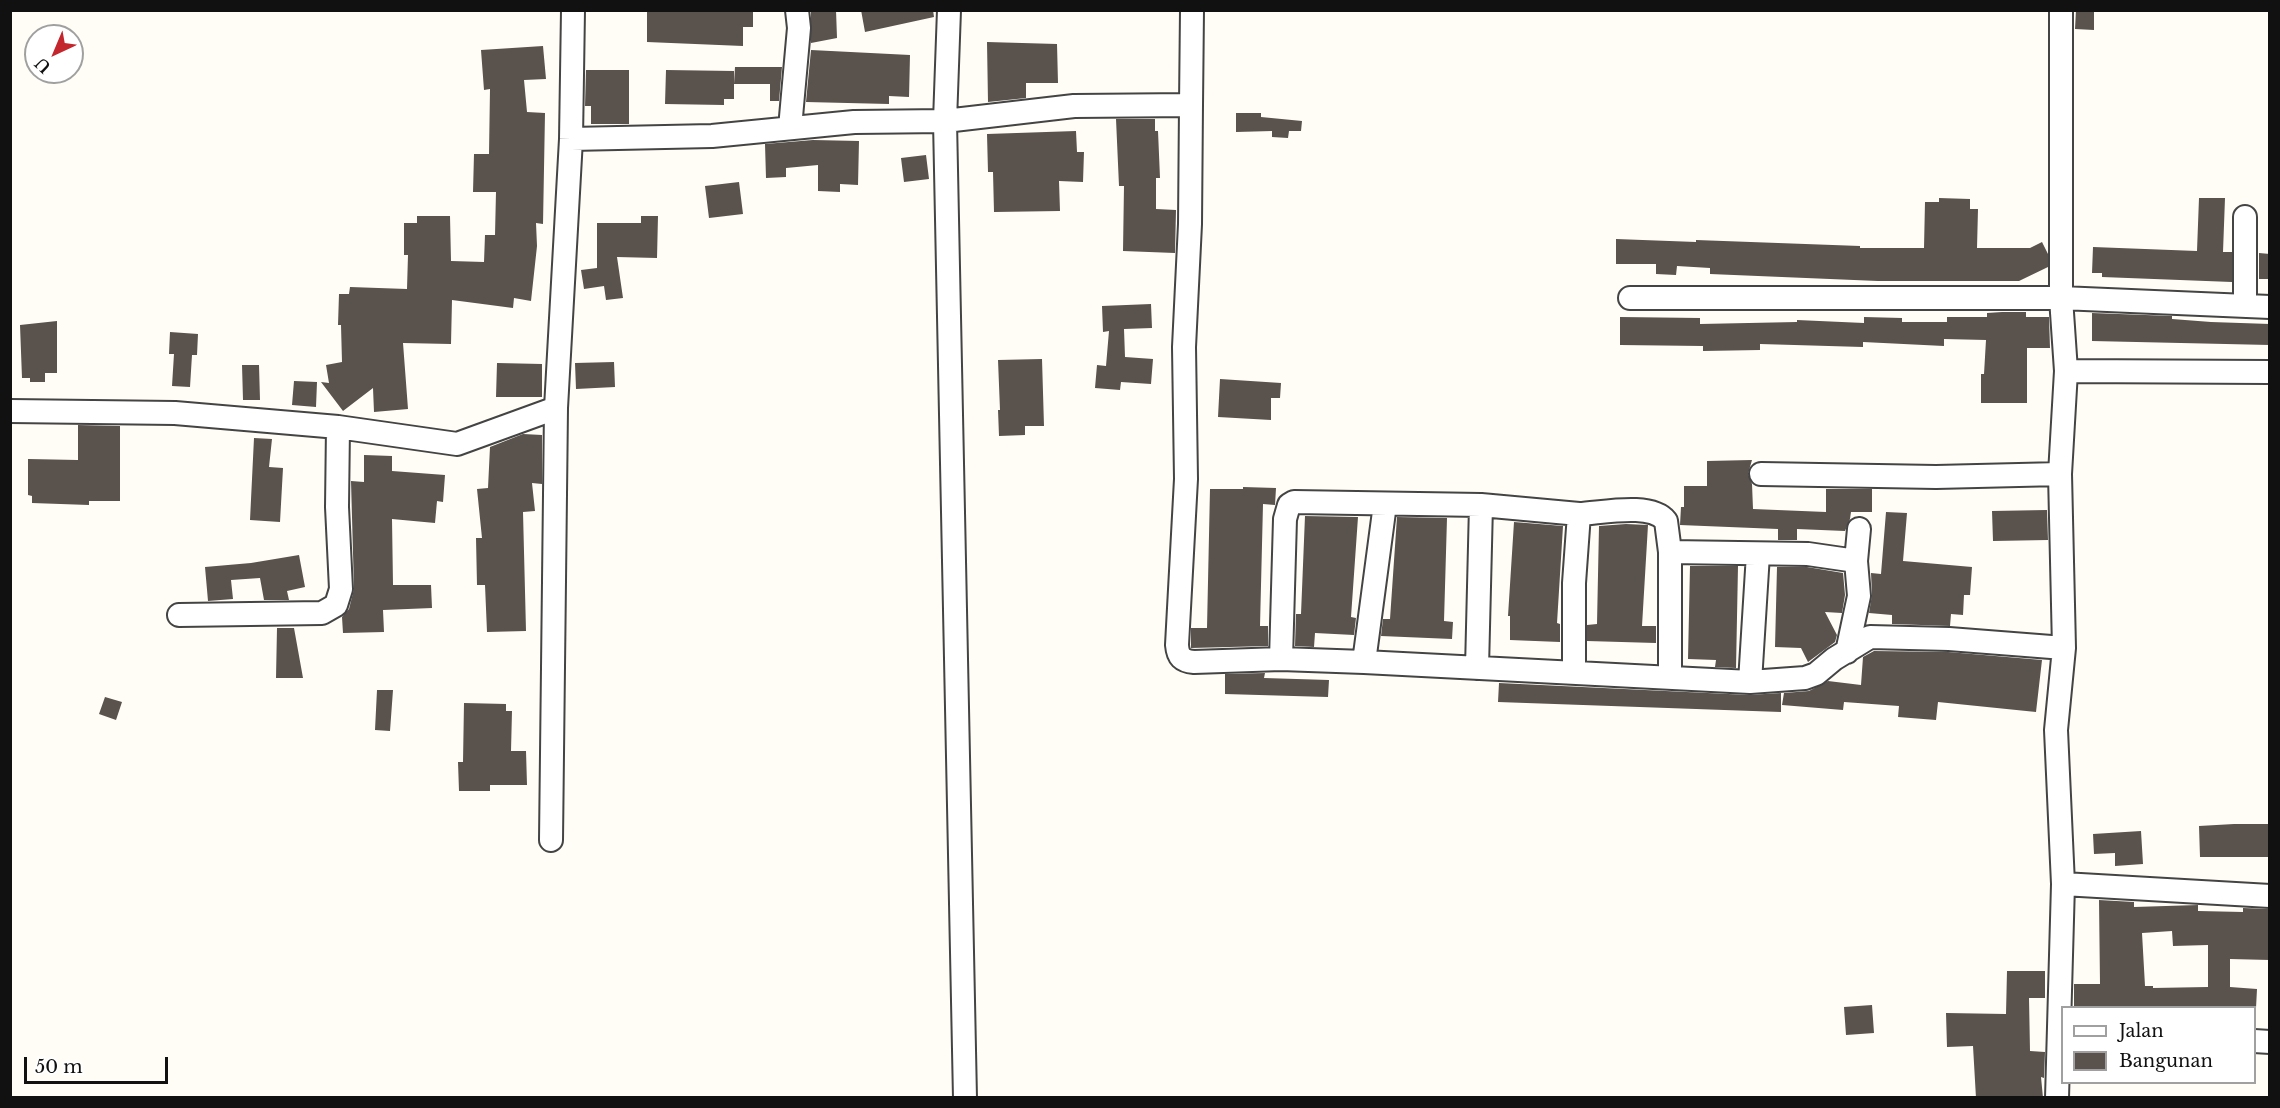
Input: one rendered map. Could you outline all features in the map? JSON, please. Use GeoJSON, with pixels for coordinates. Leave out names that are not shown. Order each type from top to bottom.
{"type":"FeatureCollection","features":[{"type":"Feature","properties":{"kind":"street"},"geometry":{"type":"LineString","coordinates":[[551,840],[556,408],[571,139],[573,10]]}},
{"type":"Feature","properties":{"kind":"street"},"geometry":{"type":"LineString","coordinates":[[790,128],[799,28],[797,10]]}},
{"type":"Feature","properties":{"kind":"street"},"geometry":{"type":"LineString","coordinates":[[949,10],[945,121],[965,1098]]}},
{"type":"Feature","properties":{"kind":"street"},"geometry":{"type":"LineString","coordinates":[[1192,10],[1190,224],[1184,346],[1186,479],[1178,651],[1182,659],[1194,662],[1281,659],[1364,662],[1670,676],[1750,682],[1805,678],[1816,674],[1870,637],[1949,639],[2064,648]]}},
{"type":"Feature","properties":{"kind":"street"},"geometry":{"type":"LineString","coordinates":[[2061,10],[2061,298],[2066,371],[2060,474],[2064,648],[2056,730],[2063,884],[2061,1006]]}},
{"type":"Feature","properties":{"kind":"street"},"geometry":{"type":"LineString","coordinates":[[571,139],[712,136],[854,122],[945,121],[1074,106],[1191,105]]}},
{"type":"Feature","properties":{"kind":"street"},"geometry":{"type":"LineString","coordinates":[[2246,217],[2246,306]]}},
{"type":"Feature","properties":{"kind":"street"},"geometry":{"type":"LineString","coordinates":[[1630,298],[2061,298],[2270,307]]}},
{"type":"Feature","properties":{"kind":"street"},"geometry":{"type":"LineString","coordinates":[[2066,371],[2270,372]]}},
{"type":"Feature","properties":{"kind":"street"},"geometry":{"type":"LineString","coordinates":[[10,411],[175,413],[338,428],[457,444],[556,408]]}},
{"type":"Feature","properties":{"kind":"street"},"geometry":{"type":"LineString","coordinates":[[179,615],[322,613],[336,605],[341,589],[337,507],[338,428]]}},
{"type":"Feature","properties":{"kind":"street"},"geometry":{"type":"LineString","coordinates":[[1761,474],[1936,477],[2060,474]]}},
{"type":"Feature","properties":{"kind":"street"},"geometry":{"type":"LineString","coordinates":[[1281,659],[1285,519],[1289,505],[1294,502],[1481,505],[1579,514],[1633,510],[1655,512],[1666,521],[1670,552],[1670,676]]}},
{"type":"Feature","properties":{"kind":"street"},"geometry":{"type":"LineString","coordinates":[[1364,662],[1385,504]]}},
{"type":"Feature","properties":{"kind":"street"},"geometry":{"type":"LineString","coordinates":[[1477,668],[1481,505]]}},
{"type":"Feature","properties":{"kind":"street"},"geometry":{"type":"LineString","coordinates":[[1574,673],[1574,583],[1579,514]]}},
{"type":"Feature","properties":{"kind":"street"},"geometry":{"type":"LineString","coordinates":[[1847,652],[1859,596],[1856,561],[1859,529]]}},
{"type":"Feature","properties":{"kind":"street"},"geometry":{"type":"LineString","coordinates":[[1670,552],[1808,554],[1856,561]]}},
{"type":"Feature","properties":{"kind":"street"},"geometry":{"type":"LineString","coordinates":[[1750,682],[1758,554]]}},
{"type":"Feature","properties":{"kind":"street"},"geometry":{"type":"LineString","coordinates":[[2063,884],[2270,896]]}},
{"type":"Feature","properties":{"kind":"street"},"geometry":{"type":"LineString","coordinates":[[2057,1098],[2061,1037]]}},
{"type":"Feature","properties":{"kind":"building"},"geometry":{"type":"Polygon","coordinates":[[[647,10],[753,10],[753,27],[743,27],[743,46],[647,42],[647,10]]]}},
{"type":"Feature","properties":{"kind":"building"},"geometry":{"type":"Polygon","coordinates":[[[811,10],[836,10],[837,38],[811,43],[811,10]]]}},
{"type":"Feature","properties":{"kind":"building"},"geometry":{"type":"Polygon","coordinates":[[[861,10],[933,10],[934,17],[865,32],[861,10]]]}},
{"type":"Feature","properties":{"kind":"building"},"geometry":{"type":"Polygon","coordinates":[[[2076,10],[2094,10],[2094,30],[2075,29],[2076,10]]]}},
{"type":"Feature","properties":{"kind":"building"},"geometry":{"type":"Polygon","coordinates":[[[987,42],[1057,44],[1058,83],[1026,83],[1026,98],[988,102],[987,42]]]}},
{"type":"Feature","properties":{"kind":"building"},"geometry":{"type":"Polygon","coordinates":[[[543,46],[546,79],[524,80],[527,112],[545,113],[543,224],[536,223],[537,246],[531,301],[514,298],[513,308],[452,300],[451,344],[403,343],[408,409],[374,412],[373,388],[343,411],[321,382],[329,383],[326,365],[342,362],[341,325],[338,325],[339,294],[349,294],[350,287],[407,289],[408,255],[404,255],[404,223],[417,223],[417,216],[450,216],[451,261],[484,262],[485,235],[495,235],[496,192],[473,192],[474,154],[489,154],[490,89],[484,90],[481,50],[543,46]]]}},
{"type":"Feature","properties":{"kind":"building"},"geometry":{"type":"Polygon","coordinates":[[[811,50],[910,55],[909,97],[889,96],[889,104],[806,102],[811,50]]]}},
{"type":"Feature","properties":{"kind":"building"},"geometry":{"type":"Polygon","coordinates":[[[735,67],[782,67],[779,101],[770,101],[770,84],[734,84],[735,67]]]}},
{"type":"Feature","properties":{"kind":"building"},"geometry":{"type":"Polygon","coordinates":[[[586,70],[629,70],[629,124],[591,124],[591,106],[585,106],[586,70]]]}},
{"type":"Feature","properties":{"kind":"building"},"geometry":{"type":"Polygon","coordinates":[[[666,70],[734,71],[734,99],[724,99],[724,105],[665,104],[666,70]]]}},
{"type":"Feature","properties":{"kind":"building"},"geometry":{"type":"Polygon","coordinates":[[[1236,113],[1261,113],[1261,117],[1302,121],[1301,131],[1289,131],[1288,138],[1272,137],[1272,131],[1236,132],[1236,113]]]}},
{"type":"Feature","properties":{"kind":"building"},"geometry":{"type":"Polygon","coordinates":[[[1116,119],[1155,119],[1155,131],[1158,131],[1160,178],[1156,178],[1156,209],[1176,210],[1175,253],[1123,251],[1124,186],[1119,186],[1116,119]]]}},
{"type":"Feature","properties":{"kind":"building"},"geometry":{"type":"Polygon","coordinates":[[[1076,131],[1077,152],[1084,152],[1083,182],[1059,181],[1060,211],[994,212],[993,172],[988,172],[987,134],[1076,131]]]}},
{"type":"Feature","properties":{"kind":"building"},"geometry":{"type":"Polygon","coordinates":[[[813,140],[859,141],[858,185],[840,184],[840,192],[818,191],[818,165],[786,168],[786,177],[766,178],[765,144],[813,140]]]}},
{"type":"Feature","properties":{"kind":"building"},"geometry":{"type":"Polygon","coordinates":[[[926,155],[929,179],[904,182],[901,158],[926,155]]]}},
{"type":"Feature","properties":{"kind":"building"},"geometry":{"type":"Polygon","coordinates":[[[739,182],[743,214],[709,218],[705,186],[739,182]]]}},
{"type":"Feature","properties":{"kind":"building"},"geometry":{"type":"Polygon","coordinates":[[[1939,198],[1970,199],[1970,209],[1978,209],[1977,248],[2030,248],[2042,242],[2048,254],[2048,267],[2019,281],[1878,281],[1710,274],[1710,268],[1677,266],[1676,275],[1656,274],[1656,264],[1616,264],[1616,239],[1860,246],[1860,248],[1924,248],[1925,202],[1939,202],[1939,198]]]}},
{"type":"Feature","properties":{"kind":"building"},"geometry":{"type":"Polygon","coordinates":[[[2199,198],[2225,198],[2223,252],[2232,252],[2232,282],[2102,277],[2102,273],[2092,273],[2093,247],[2197,251],[2199,198]]]}},
{"type":"Feature","properties":{"kind":"building"},"geometry":{"type":"Polygon","coordinates":[[[641,216],[658,216],[657,258],[617,257],[623,298],[606,300],[604,286],[584,289],[581,270],[597,268],[597,223],[641,223],[641,216]]]}},
{"type":"Feature","properties":{"kind":"building"},"geometry":{"type":"Polygon","coordinates":[[[2259,253],[2270,254],[2270,279],[2259,279],[2259,253]]]}},
{"type":"Feature","properties":{"kind":"building"},"geometry":{"type":"Polygon","coordinates":[[[1151,304],[1152,328],[1124,329],[1125,357],[1153,359],[1151,384],[1121,382],[1120,390],[1095,388],[1097,365],[1106,366],[1109,331],[1103,332],[1102,306],[1151,304]]]}},
{"type":"Feature","properties":{"kind":"building"},"geometry":{"type":"Polygon","coordinates":[[[2026,312],[2026,317],[2049,317],[2050,348],[2027,348],[2027,403],[1981,403],[1981,374],[1984,374],[1986,340],[1944,339],[1944,346],[1863,342],[1863,347],[1760,344],[1760,350],[1703,351],[1703,346],[1620,345],[1620,317],[1700,318],[1700,324],[1797,322],[1797,320],[1864,323],[1864,317],[1902,318],[1902,322],[1947,322],[1947,317],[1987,317],[1987,313],[2026,312]]]}},
{"type":"Feature","properties":{"kind":"building"},"geometry":{"type":"Polygon","coordinates":[[[2092,313],[2172,316],[2172,319],[2270,324],[2270,345],[2092,341],[2092,313]]]}},
{"type":"Feature","properties":{"kind":"building"},"geometry":{"type":"Polygon","coordinates":[[[57,321],[57,373],[45,373],[45,382],[30,382],[30,378],[22,378],[20,325],[57,321]]]}},
{"type":"Feature","properties":{"kind":"building"},"geometry":{"type":"Polygon","coordinates":[[[170,332],[198,334],[197,355],[192,355],[190,387],[172,386],[174,354],[169,354],[170,332]]]}},
{"type":"Feature","properties":{"kind":"building"},"geometry":{"type":"Polygon","coordinates":[[[1042,359],[1044,426],[1025,426],[1025,435],[999,436],[998,360],[1042,359]]]}},
{"type":"Feature","properties":{"kind":"building"},"geometry":{"type":"Polygon","coordinates":[[[614,362],[615,387],[576,389],[575,363],[614,362]]]}},
{"type":"Feature","properties":{"kind":"building"},"geometry":{"type":"Polygon","coordinates":[[[497,363],[542,364],[542,397],[496,397],[497,363]]]}},
{"type":"Feature","properties":{"kind":"building"},"geometry":{"type":"Polygon","coordinates":[[[242,365],[259,365],[260,400],[243,400],[242,365]]]}},
{"type":"Feature","properties":{"kind":"building"},"geometry":{"type":"Polygon","coordinates":[[[1220,379],[1281,383],[1280,398],[1271,398],[1271,420],[1218,417],[1220,379]]]}},
{"type":"Feature","properties":{"kind":"building"},"geometry":{"type":"Polygon","coordinates":[[[294,381],[317,382],[316,407],[292,405],[294,381]]]}},
{"type":"Feature","properties":{"kind":"building"},"geometry":{"type":"Polygon","coordinates":[[[78,425],[120,426],[120,501],[89,501],[89,505],[32,503],[32,496],[28,495],[28,459],[78,460],[78,425]]]}},
{"type":"Feature","properties":{"kind":"building"},"geometry":{"type":"Polygon","coordinates":[[[523,434],[542,435],[542,484],[532,483],[535,511],[523,512],[526,631],[487,632],[485,585],[477,585],[476,538],[482,538],[477,489],[488,488],[490,447],[523,434]]]}},
{"type":"Feature","properties":{"kind":"building"},"geometry":{"type":"Polygon","coordinates":[[[254,438],[272,439],[269,467],[283,468],[280,522],[250,520],[254,438]]]}},
{"type":"Feature","properties":{"kind":"building"},"geometry":{"type":"Polygon","coordinates":[[[364,455],[392,456],[392,471],[445,475],[443,502],[437,501],[435,523],[392,519],[393,585],[431,585],[432,608],[383,610],[384,632],[343,633],[342,617],[349,609],[354,589],[351,481],[364,482],[364,455]]]}},
{"type":"Feature","properties":{"kind":"building"},"geometry":{"type":"Polygon","coordinates":[[[1752,460],[1748,474],[1752,484],[1753,509],[1826,512],[1826,489],[1872,489],[1872,512],[1851,512],[1845,531],[1797,529],[1797,540],[1778,540],[1778,529],[1680,525],[1681,507],[1684,507],[1684,486],[1707,486],[1707,461],[1752,460]]]}},
{"type":"Feature","properties":{"kind":"building"},"geometry":{"type":"Polygon","coordinates":[[[1243,487],[1276,488],[1275,505],[1263,504],[1260,626],[1268,626],[1268,646],[1191,648],[1191,628],[1207,628],[1210,489],[1243,489],[1243,487]]]}},
{"type":"Feature","properties":{"kind":"building"},"geometry":{"type":"Polygon","coordinates":[[[2047,510],[2048,540],[1993,541],[1992,511],[2047,510]]]}},
{"type":"Feature","properties":{"kind":"building"},"geometry":{"type":"Polygon","coordinates":[[[1886,512],[1907,513],[1903,561],[1972,567],[1970,595],[1964,595],[1963,615],[1951,614],[1950,626],[1892,624],[1892,615],[1869,613],[1872,595],[1871,573],[1881,574],[1886,512]]]}},
{"type":"Feature","properties":{"kind":"building"},"geometry":{"type":"Polygon","coordinates":[[[1305,516],[1358,517],[1351,617],[1356,618],[1354,635],[1315,633],[1314,647],[1295,646],[1296,614],[1301,614],[1305,516]]]}},
{"type":"Feature","properties":{"kind":"building"},"geometry":{"type":"Polygon","coordinates":[[[1397,517],[1447,518],[1444,621],[1453,622],[1452,639],[1381,636],[1383,619],[1390,619],[1397,517]]]}},
{"type":"Feature","properties":{"kind":"building"},"geometry":{"type":"Polygon","coordinates":[[[1514,522],[1563,526],[1557,623],[1560,624],[1560,642],[1510,640],[1510,616],[1508,616],[1514,522]]]}},
{"type":"Feature","properties":{"kind":"building"},"geometry":{"type":"Polygon","coordinates":[[[1648,525],[1642,626],[1656,626],[1656,643],[1587,641],[1587,625],[1597,624],[1599,526],[1648,525]]]}},
{"type":"Feature","properties":{"kind":"building"},"geometry":{"type":"Polygon","coordinates":[[[299,555],[305,587],[287,591],[289,600],[264,600],[260,578],[231,580],[233,599],[208,601],[205,567],[251,563],[299,555]]]}},
{"type":"Feature","properties":{"kind":"building"},"geometry":{"type":"Polygon","coordinates":[[[1690,566],[1738,566],[1736,668],[1715,667],[1716,660],[1688,659],[1690,566]]]}},
{"type":"Feature","properties":{"kind":"building"},"geometry":{"type":"Polygon","coordinates":[[[1777,567],[1807,567],[1843,573],[1845,595],[1842,613],[1825,612],[1837,635],[1835,642],[1808,662],[1801,648],[1775,647],[1777,567]]]}},
{"type":"Feature","properties":{"kind":"building"},"geometry":{"type":"Polygon","coordinates":[[[277,628],[294,628],[303,678],[276,678],[277,628]]]}},
{"type":"Feature","properties":{"kind":"building"},"geometry":{"type":"Polygon","coordinates":[[[1874,651],[1948,652],[2042,660],[2036,712],[1938,702],[1936,720],[1898,717],[1899,706],[1844,702],[1843,710],[1782,705],[1784,693],[1809,691],[1828,681],[1861,685],[1863,657],[1874,651]]]}},
{"type":"Feature","properties":{"kind":"building"},"geometry":{"type":"Polygon","coordinates":[[[1265,673],[1264,678],[1329,680],[1328,697],[1225,694],[1225,674],[1265,673]]]}},
{"type":"Feature","properties":{"kind":"building"},"geometry":{"type":"Polygon","coordinates":[[[1499,683],[1749,695],[1781,693],[1781,712],[1498,702],[1499,683]]]}},
{"type":"Feature","properties":{"kind":"building"},"geometry":{"type":"Polygon","coordinates":[[[377,690],[393,690],[390,731],[375,730],[377,690]]]}},
{"type":"Feature","properties":{"kind":"building"},"geometry":{"type":"Polygon","coordinates":[[[105,697],[122,702],[116,720],[99,714],[105,697]]]}},
{"type":"Feature","properties":{"kind":"building"},"geometry":{"type":"Polygon","coordinates":[[[464,703],[506,704],[506,711],[512,711],[511,751],[526,751],[527,785],[490,785],[490,791],[459,791],[458,762],[463,762],[464,703]]]}},
{"type":"Feature","properties":{"kind":"building"},"geometry":{"type":"Polygon","coordinates":[[[2268,824],[2268,857],[2200,857],[2199,826],[2268,824]]]}},
{"type":"Feature","properties":{"kind":"building"},"geometry":{"type":"Polygon","coordinates":[[[2141,831],[2143,864],[2115,866],[2115,853],[2094,854],[2093,834],[2141,831]]]}},
{"type":"Feature","properties":{"kind":"building"},"geometry":{"type":"Polygon","coordinates":[[[2099,900],[2134,902],[2134,907],[2198,905],[2198,911],[2243,912],[2243,908],[2270,909],[2270,960],[2230,959],[2230,987],[2257,989],[2256,1008],[2256,1006],[2074,1006],[2074,984],[2100,984],[2099,900]],[[2172,931],[2142,933],[2145,986],[2153,986],[2153,988],[2208,987],[2208,945],[2173,946],[2172,931]]]}},
{"type":"Feature","properties":{"kind":"building"},"geometry":{"type":"Polygon","coordinates":[[[2007,971],[2045,971],[2045,998],[2029,998],[2030,1051],[2045,1052],[2044,1078],[2041,1077],[2043,1098],[1976,1098],[1973,1046],[1947,1047],[1946,1013],[2006,1014],[2007,971]]]}},
{"type":"Feature","properties":{"kind":"building"},"geometry":{"type":"Polygon","coordinates":[[[1872,1005],[1874,1033],[1846,1035],[1844,1007],[1872,1005]]]}}]}
